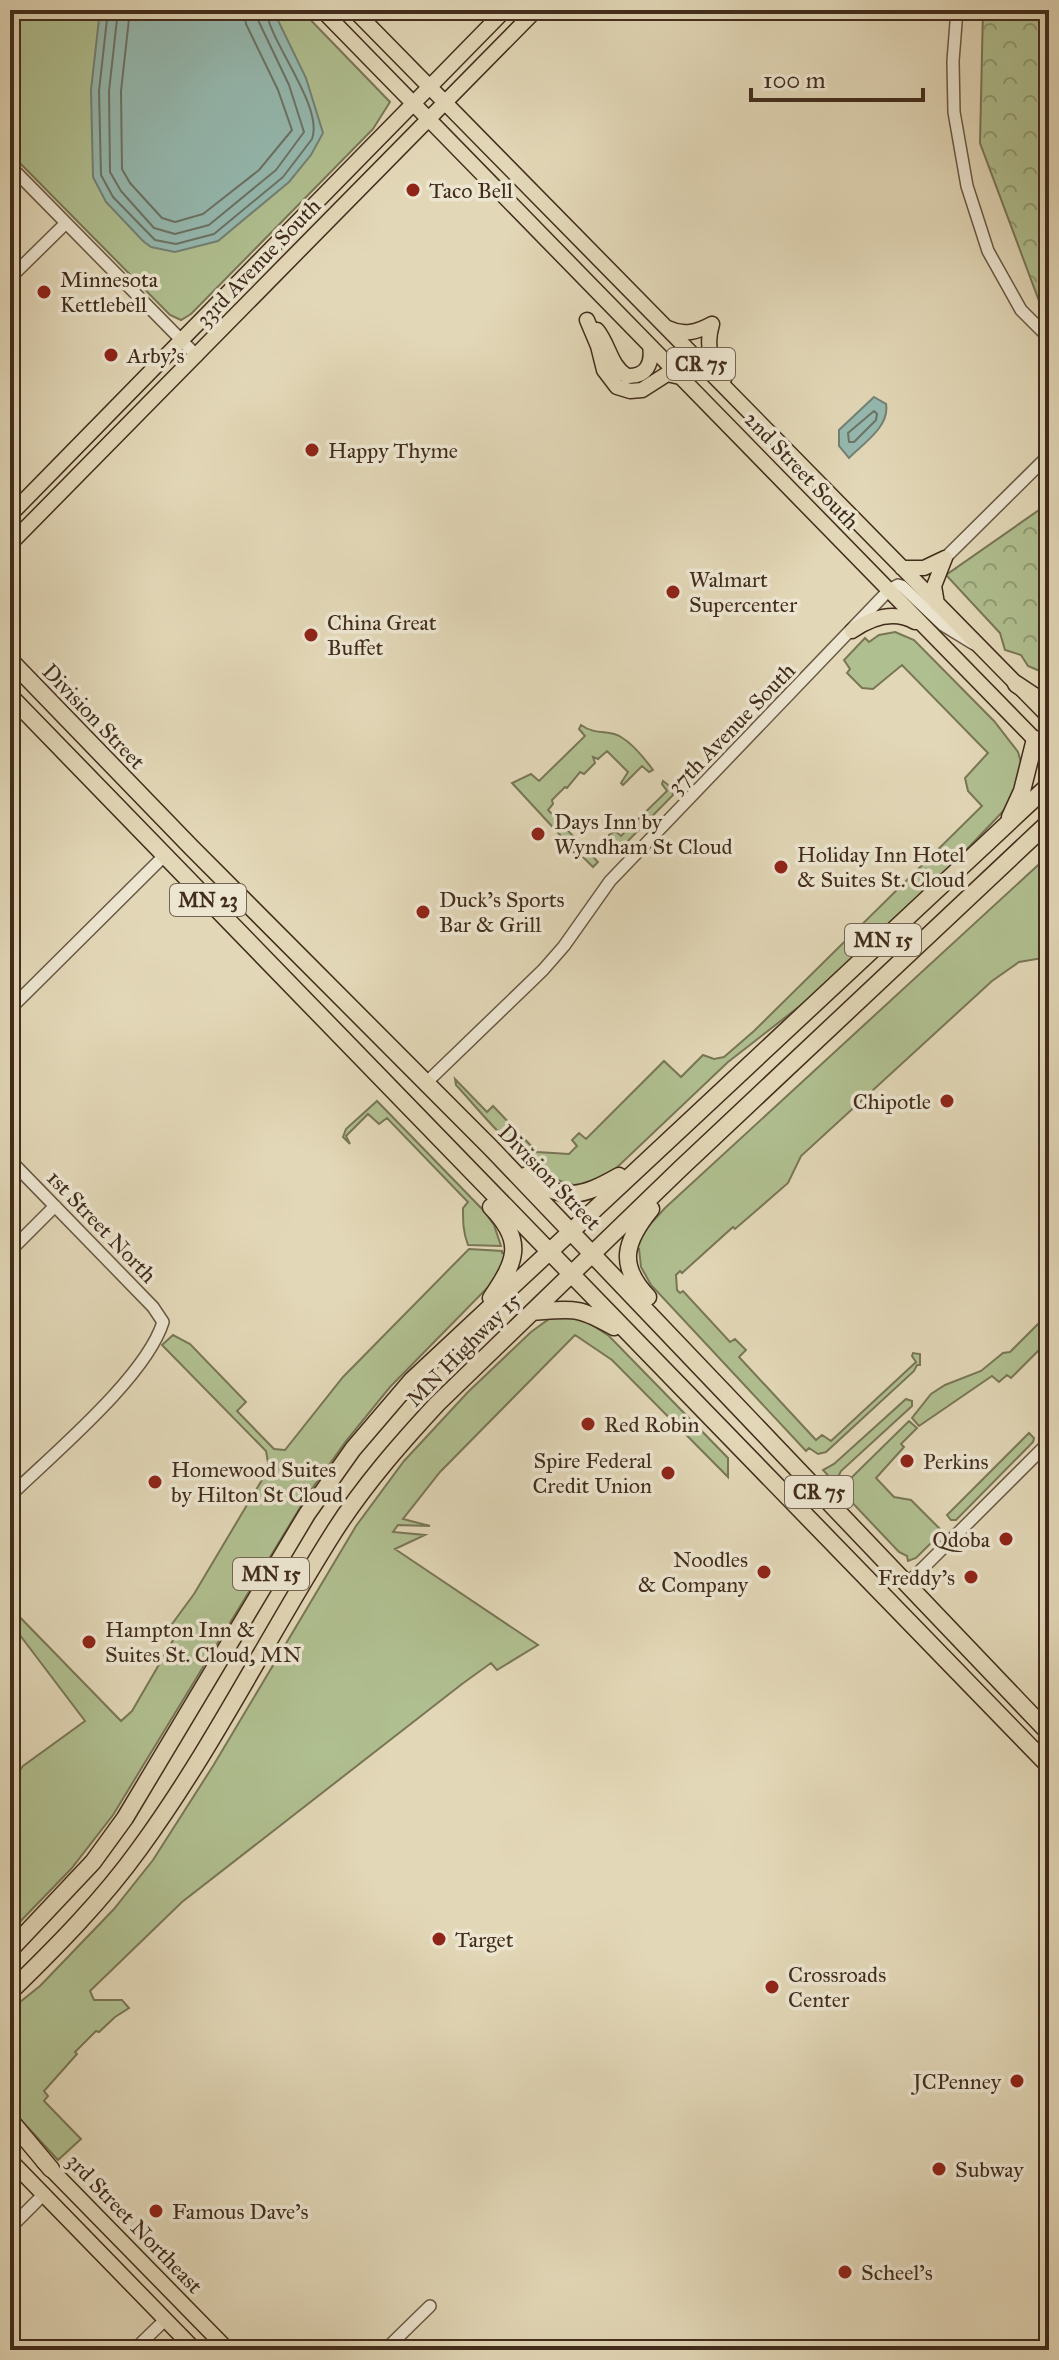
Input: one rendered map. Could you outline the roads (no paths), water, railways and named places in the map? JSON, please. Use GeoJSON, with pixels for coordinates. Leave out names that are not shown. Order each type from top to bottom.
{"type":"FeatureCollection","features":[{"type":"Feature","properties":{"kind":"highway","name":"Division Street"},"geometry":{"type":"LineString","coordinates":[[10,660],[571,1230],[1049,1733]]}},
{"type":"Feature","properties":{"kind":"highway"},"geometry":{"type":"LineString","coordinates":[[1016,684],[1049,706]]}},
{"type":"Feature","properties":{"kind":"highway","name":"Division Street"},"geometry":{"type":"LineString","coordinates":[[10,696],[631,1337],[1043,1747],[1049,1766]]}},
{"type":"Feature","properties":{"kind":"highway"},"geometry":{"type":"LineString","coordinates":[[1006,825],[1022,791],[1035,739]]}},
{"type":"Feature","properties":{"kind":"highway","name":"MN Highway 15"},"geometry":{"type":"LineString","coordinates":[[10,1948],[93,1862],[125,1818],[307,1514],[331,1478],[412,1380],[1049,785]]}},
{"type":"Feature","properties":{"kind":"highway","name":"MN Highway 15"},"geometry":{"type":"LineString","coordinates":[[10,1994],[114,1883],[141,1847],[176,1796],[334,1532],[383,1464],[437,1404],[592,1253],[1049,822]]}},
{"type":"Feature","properties":{"kind":"highway"},"geometry":{"type":"LineString","coordinates":[[1020,849],[1049,839]]}},
{"type":"Feature","properties":{"kind":"highway"},"geometry":{"type":"LineString","coordinates":[[443,1142],[458,1172],[509,1229],[515,1250],[507,1274],[473,1323]]}},
{"type":"Feature","properties":{"kind":"highway"},"geometry":{"type":"LineString","coordinates":[[491,1148],[541,1186],[571,1195],[592,1191],[641,1164]]}},
{"type":"Feature","properties":{"kind":"highway"},"geometry":{"type":"LineString","coordinates":[[680,1169],[636,1228],[629,1243],[628,1264],[639,1287],[695,1344],[713,1379]]}},
{"type":"Feature","properties":{"kind":"highway"},"geometry":{"type":"LineString","coordinates":[[532,1312],[574,1308],[631,1337]]}},
{"type":"Feature","properties":{"kind":"highway"},"geometry":{"type":"LineString","coordinates":[[10,2120],[51,2169]]}},
{"type":"Feature","properties":{"kind":"main road","name":"2nd Street South"},"geometry":{"type":"LineString","coordinates":[[322,10],[1049,754]]}},
{"type":"Feature","properties":{"kind":"main road","name":"2nd Street South"},"geometry":{"type":"LineString","coordinates":[[354,10],[1049,717]]}},
{"type":"Feature","properties":{"kind":"main road","name":"33rd Avenue South"},"geometry":{"type":"LineString","coordinates":[[10,515],[505,10]]}},
{"type":"Feature","properties":{"kind":"main road","name":"33rd Avenue South"},"geometry":{"type":"LineString","coordinates":[[10,544],[536,10]]}},
{"type":"Feature","properties":{"kind":"main road"},"geometry":{"type":"LineString","coordinates":[[650,346],[652,357],[644,371],[636,376],[627,376],[616,366],[608,344],[587,320],[604,370],[617,387],[636,391],[648,388],[667,374],[680,377]]}},
{"type":"Feature","properties":{"kind":"main road"},"geometry":{"type":"LineString","coordinates":[[664,326],[689,333],[712,324],[707,341],[708,352],[738,402]]}},
{"type":"Feature","properties":{"kind":"main road"},"geometry":{"type":"LineString","coordinates":[[902,568],[924,568],[945,558]]}},
{"type":"Feature","properties":{"kind":"main road"},"geometry":{"type":"LineString","coordinates":[[937,604],[934,586],[945,558]]}},
{"type":"Feature","properties":{"kind":"main road"},"geometry":{"type":"LineString","coordinates":[[852,631],[870,620],[895,616],[908,618],[927,629]]}},
{"type":"Feature","properties":{"kind":"main road","name":"3rd Street Northeast"},"geometry":{"type":"LineString","coordinates":[[10,2127],[228,2350]]}},
{"type":"Feature","properties":{"kind":"main road","name":"3rd Street Northeast"},"geometry":{"type":"LineString","coordinates":[[10,2160],[195,2350]]}},
{"type":"Feature","properties":{"kind":"street"},"geometry":{"type":"LineString","coordinates":[[957,10],[953,61],[954,112],[967,186],[988,251],[1021,310],[1049,338]]}},
{"type":"Feature","properties":{"kind":"street"},"geometry":{"type":"LineString","coordinates":[[10,166],[197,356]]}},
{"type":"Feature","properties":{"kind":"street"},"geometry":{"type":"LineString","coordinates":[[10,278],[66,223]]}},
{"type":"Feature","properties":{"kind":"street"},"geometry":{"type":"LineString","coordinates":[[945,558],[1049,455]]}},
{"type":"Feature","properties":{"kind":"street"},"geometry":{"type":"LineString","coordinates":[[889,590],[902,586],[943,625],[980,647]]}},
{"type":"Feature","properties":{"kind":"street","name":"37th Avenue South"},"geometry":{"type":"LineString","coordinates":[[427,1082],[543,970],[610,881],[889,590]]}},
{"type":"Feature","properties":{"kind":"street"},"geometry":{"type":"LineString","coordinates":[[10,1009],[165,855]]}},
{"type":"Feature","properties":{"kind":"street","name":"1st Street North"},"geometry":{"type":"LineString","coordinates":[[10,1160],[160,1315],[163,1322],[149,1351],[124,1383],[10,1496]]}},
{"type":"Feature","properties":{"kind":"street"},"geometry":{"type":"LineString","coordinates":[[10,1251],[55,1206]]}},
{"type":"Feature","properties":{"kind":"street"},"geometry":{"type":"LineString","coordinates":[[906,1585],[1049,1442]]}},
{"type":"Feature","properties":{"kind":"street"},"geometry":{"type":"LineString","coordinates":[[10,2228],[44,2194]]}},
{"type":"Feature","properties":{"kind":"street"},"geometry":{"type":"LineString","coordinates":[[385,2350],[430,2306]]}},
{"type":"Feature","properties":{"kind":"street"},"geometry":{"type":"LineString","coordinates":[[134,2350],[166,2319]]}},
{"type":"Feature","properties":{"kind":"water"},"geometry":{"type":"Polygon","coordinates":[[[100,10],[273,10],[306,78],[323,133],[311,155],[289,182],[218,241],[175,252],[151,247],[106,202],[93,177],[91,90],[100,10]]]}},
{"type":"Feature","properties":{"kind":"water"},"geometry":{"type":"Polygon","coordinates":[[[874,397],[886,404],[884,420],[875,434],[849,458],[839,446],[839,430],[874,397]]]}},
{"type":"Feature","properties":{"kind":"place","name":"Taco Bell"},"geometry":{"type":"Point","coordinates":[413,190]}},
{"type":"Feature","properties":{"kind":"place","name":"Minnesota Kettlebell"},"geometry":{"type":"Point","coordinates":[44,292]}},
{"type":"Feature","properties":{"kind":"place","name":"Arby's"},"geometry":{"type":"Point","coordinates":[111,355]}},
{"type":"Feature","properties":{"kind":"place","name":"Happy Thyme"},"geometry":{"type":"Point","coordinates":[312,450]}},
{"type":"Feature","properties":{"kind":"place","name":"Walmart Supercenter"},"geometry":{"type":"Point","coordinates":[673,592]}},
{"type":"Feature","properties":{"kind":"place","name":"China Great Buffet"},"geometry":{"type":"Point","coordinates":[311,635]}},
{"type":"Feature","properties":{"kind":"place","name":"Days Inn by Wyndham St Cloud"},"geometry":{"type":"Point","coordinates":[538,834]}},
{"type":"Feature","properties":{"kind":"place","name":"Holiday Inn Hotel & Suites St. Cloud"},"geometry":{"type":"Point","coordinates":[781,867]}},
{"type":"Feature","properties":{"kind":"place","name":"Duck's Sports Bar & Grill"},"geometry":{"type":"Point","coordinates":[423,912]}},
{"type":"Feature","properties":{"kind":"place","name":"Chipotle"},"geometry":{"type":"Point","coordinates":[947,1101]}},
{"type":"Feature","properties":{"kind":"place","name":"Red Robin"},"geometry":{"type":"Point","coordinates":[588,1424]}},
{"type":"Feature","properties":{"kind":"place","name":"Perkins"},"geometry":{"type":"Point","coordinates":[907,1461]}},
{"type":"Feature","properties":{"kind":"place","name":"Spire Federal Credit Union"},"geometry":{"type":"Point","coordinates":[668,1473]}},
{"type":"Feature","properties":{"kind":"place","name":"Homewood Suites by Hilton St Cloud"},"geometry":{"type":"Point","coordinates":[155,1482]}},
{"type":"Feature","properties":{"kind":"place","name":"Qdoba"},"geometry":{"type":"Point","coordinates":[1006,1539]}},
{"type":"Feature","properties":{"kind":"place","name":"Noodles & Company"},"geometry":{"type":"Point","coordinates":[764,1572]}},
{"type":"Feature","properties":{"kind":"place","name":"Freddy's"},"geometry":{"type":"Point","coordinates":[971,1577]}},
{"type":"Feature","properties":{"kind":"place","name":"Hampton Inn & Suites St. Cloud, MN"},"geometry":{"type":"Point","coordinates":[89,1642]}},
{"type":"Feature","properties":{"kind":"place","name":"Target"},"geometry":{"type":"Point","coordinates":[439,1939]}},
{"type":"Feature","properties":{"kind":"place","name":"Crossroads Center"},"geometry":{"type":"Point","coordinates":[772,1987]}},
{"type":"Feature","properties":{"kind":"place","name":"JCPenney"},"geometry":{"type":"Point","coordinates":[1017,2081]}},
{"type":"Feature","properties":{"kind":"place","name":"Subway"},"geometry":{"type":"Point","coordinates":[939,2169]}},
{"type":"Feature","properties":{"kind":"place","name":"Famous Dave's"},"geometry":{"type":"Point","coordinates":[156,2211]}},
{"type":"Feature","properties":{"kind":"place","name":"Scheel's"},"geometry":{"type":"Point","coordinates":[845,2272]}}]}
